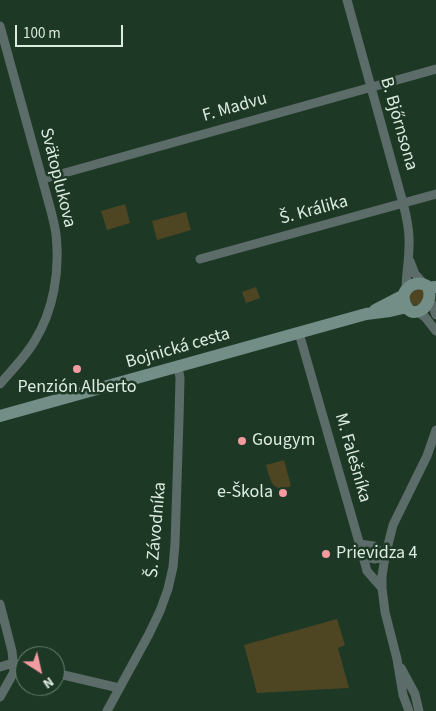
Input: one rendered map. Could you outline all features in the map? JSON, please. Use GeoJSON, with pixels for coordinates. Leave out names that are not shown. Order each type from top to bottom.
{"type":"FeatureCollection","features":[{"type":"Feature","properties":{"kind":"street","name":"B. Bjőrnsona"},"geometry":{"type":"LineString","coordinates":[[347,0],[408,227],[409,258],[406,277],[409,301]]}},
{"type":"Feature","properties":{"kind":"street","name":"Svätoplukova"},"geometry":{"type":"LineString","coordinates":[[0,26],[52,212],[56,234],[57,269],[52,300],[45,322],[34,343],[0,384]]}},
{"type":"Feature","properties":{"kind":"street","name":"F. Madvu"},"geometry":{"type":"LineString","coordinates":[[42,179],[436,69]]}},
{"type":"Feature","properties":{"kind":"street","name":"Š. Králika"},"geometry":{"type":"LineString","coordinates":[[200,259],[436,194]]}},
{"type":"Feature","properties":{"kind":"street","name":"B. Bjőrnsona"},"geometry":{"type":"LineString","coordinates":[[409,258],[415,274],[432,297]]}},
{"type":"Feature","properties":{"kind":"street","name":"Bojnická cesta"},"geometry":{"type":"LineString","coordinates":[[0,416],[409,301],[425,311],[432,297],[416,283],[411,285],[409,301]]}},
{"type":"Feature","properties":{"kind":"street"},"geometry":{"type":"LineString","coordinates":[[409,301],[436,331]]}},
{"type":"Feature","properties":{"kind":"street","name":"M. Falešníka"},"geometry":{"type":"LineString","coordinates":[[300,333],[362,556],[368,570],[382,588]]}},
{"type":"Feature","properties":{"kind":"street","name":"Š. Závodníka"},"geometry":{"type":"LineString","coordinates":[[107,711],[160,611],[174,567],[180,419],[180,378],[178,367]]}},
{"type":"Feature","properties":{"kind":"street"},"geometry":{"type":"LineString","coordinates":[[409,711],[403,695],[397,659],[385,612],[382,576],[393,525],[427,456],[436,430]]}},
{"type":"Feature","properties":{"kind":"street"},"geometry":{"type":"LineString","coordinates":[[359,544],[374,546],[385,557]]}},
{"type":"Feature","properties":{"kind":"street"},"geometry":{"type":"LineString","coordinates":[[362,556],[374,559],[385,557]]}},
{"type":"Feature","properties":{"kind":"street"},"geometry":{"type":"LineString","coordinates":[[0,604],[12,651],[14,672],[0,697]]}},
{"type":"Feature","properties":{"kind":"street"},"geometry":{"type":"LineString","coordinates":[[397,659],[415,694],[419,711]]}},
{"type":"Feature","properties":{"kind":"street"},"geometry":{"type":"LineString","coordinates":[[0,667],[13,663]]}},
{"type":"Feature","properties":{"kind":"street"},"geometry":{"type":"LineString","coordinates":[[65,675],[119,688]]}},
{"type":"Feature","properties":{"kind":"shaded area"},"geometry":{"type":"Polygon","coordinates":[[[125,204],[130,223],[107,230],[101,211],[125,204]]]}},
{"type":"Feature","properties":{"kind":"shaded area"},"geometry":{"type":"Polygon","coordinates":[[[186,212],[191,230],[157,240],[152,221],[186,212]]]}},
{"type":"Feature","properties":{"kind":"shaded area"},"geometry":{"type":"Polygon","coordinates":[[[256,287],[260,298],[246,303],[242,292],[256,287]]]}},
{"type":"Feature","properties":{"kind":"shaded area"},"geometry":{"type":"Polygon","coordinates":[[[415,289],[424,290],[426,302],[415,306],[412,304],[409,299],[410,293],[415,289]]]}},
{"type":"Feature","properties":{"kind":"shaded area"},"geometry":{"type":"Polygon","coordinates":[[[284,460],[291,486],[279,488],[273,484],[266,465],[284,460]]]}},
{"type":"Feature","properties":{"kind":"shaded area"},"geometry":{"type":"Polygon","coordinates":[[[337,619],[345,645],[338,648],[349,688],[257,693],[244,645],[337,619]]]}},
{"type":"Feature","properties":{"kind":"place","name":"Penzión Alberto"},"geometry":{"type":"Point","coordinates":[77,369]}},
{"type":"Feature","properties":{"kind":"place","name":"Gougym"},"geometry":{"type":"Point","coordinates":[242,441]}},
{"type":"Feature","properties":{"kind":"place","name":"e-Škola"},"geometry":{"type":"Point","coordinates":[283,493]}},
{"type":"Feature","properties":{"kind":"place","name":"Prievidza 4"},"geometry":{"type":"Point","coordinates":[326,554]}}]}
